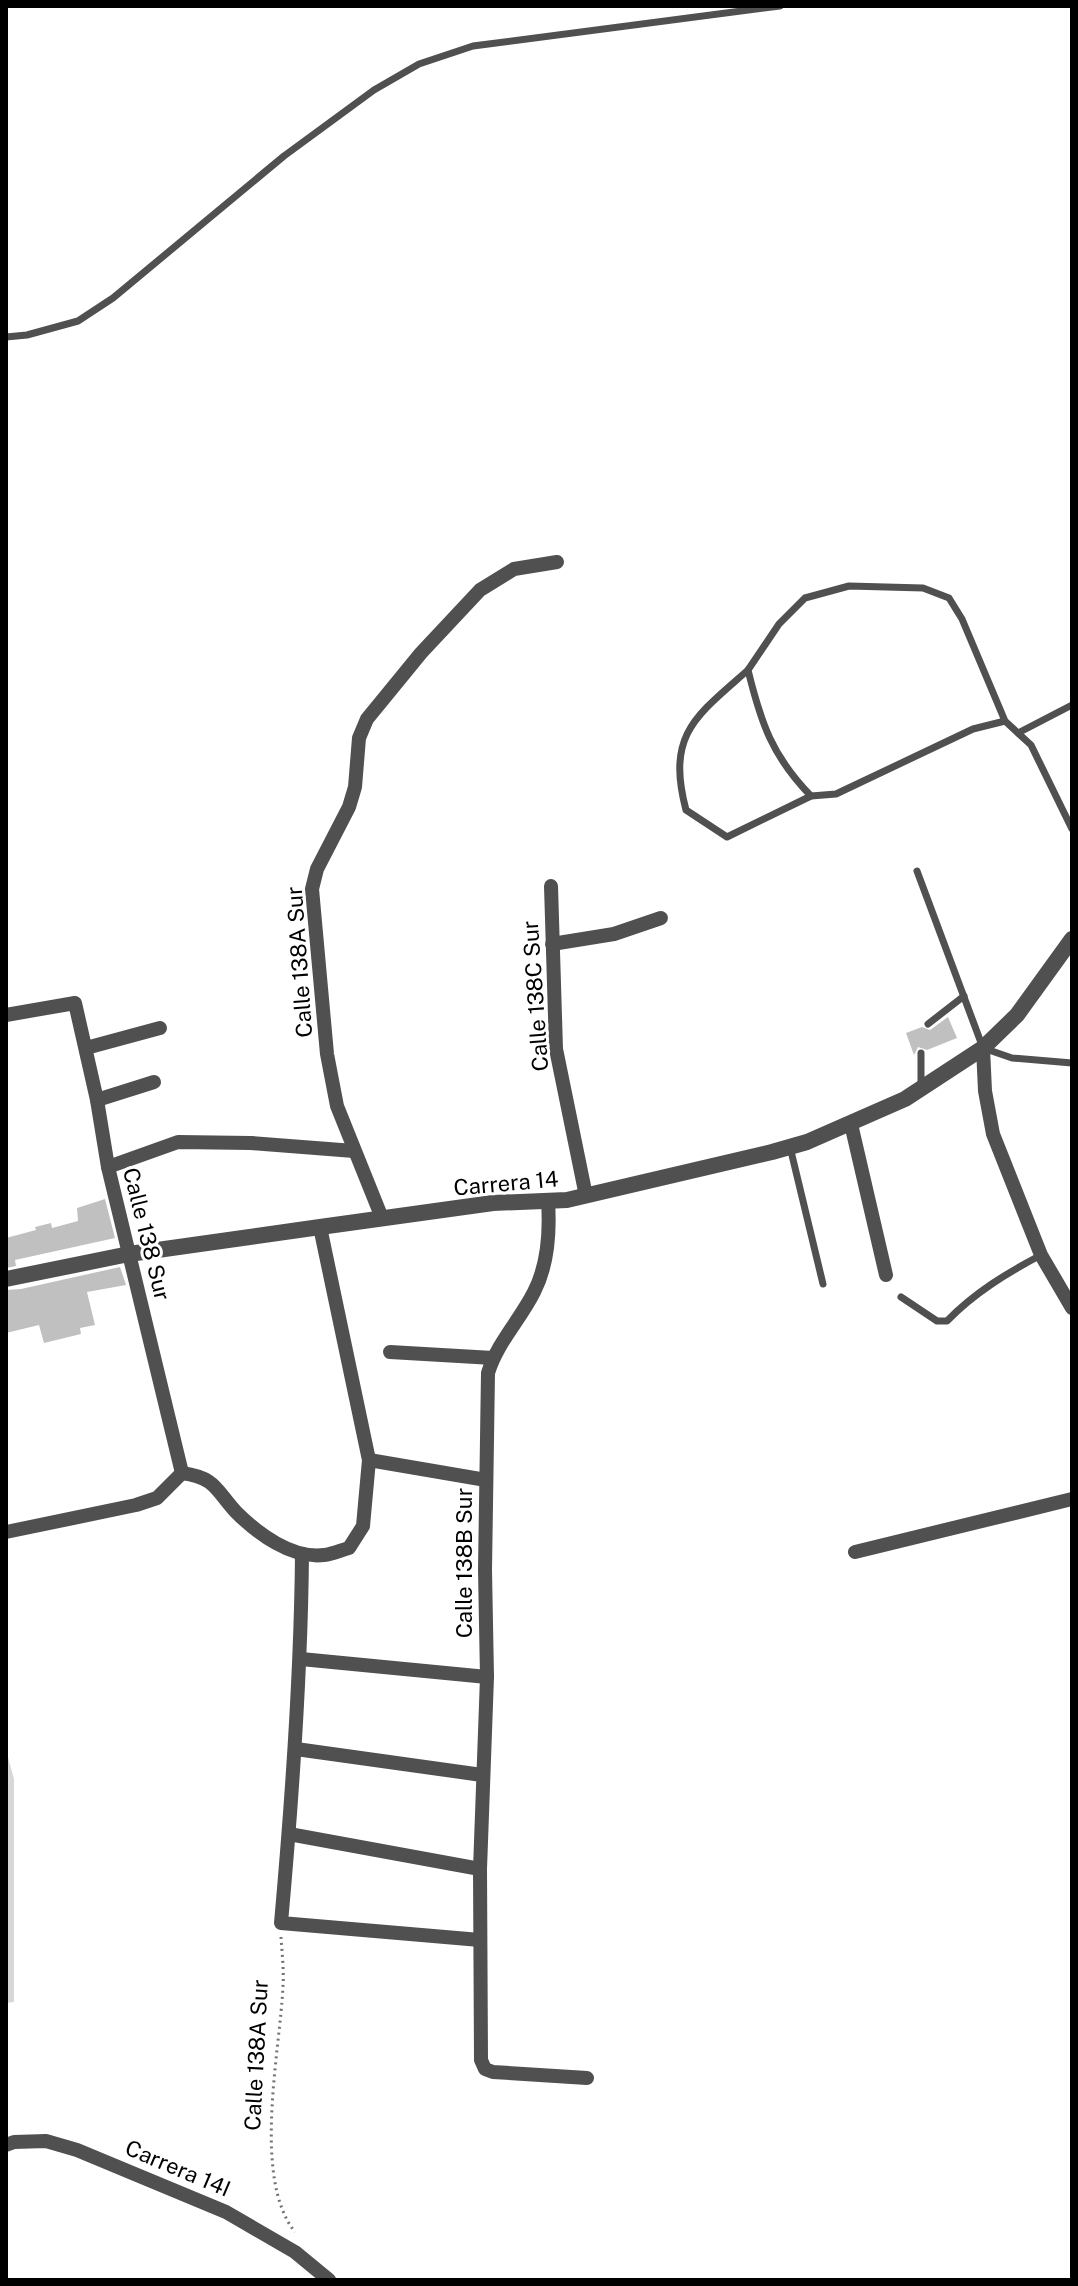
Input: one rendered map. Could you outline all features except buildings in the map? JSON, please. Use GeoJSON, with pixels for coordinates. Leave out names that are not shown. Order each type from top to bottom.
{"type":"FeatureCollection","features":[{"type":"Feature","properties":{"kind":"street","name":"Calle 138A Sur"},"geometry":{"type":"LineString","coordinates":[[382,1218],[337,1106],[327,1054],[312,889],[317,869],[349,807],[355,787],[359,738],[367,719],[421,653],[480,590],[514,569],[557,562]]}},
{"type":"Feature","properties":{"kind":"street","name":"Calle 138C Sur"},"geometry":{"type":"LineString","coordinates":[[551,886],[556,1049],[586,1196]]}},
{"type":"Feature","properties":{"kind":"street"},"geometry":{"type":"LineString","coordinates":[[552,944],[614,934],[661,918]]}},
{"type":"Feature","properties":{"kind":"street","name":"Carrera 14"},"geometry":{"type":"LineString","coordinates":[[6,1279],[129,1254],[493,1203],[586,1196],[790,1147],[851,1124],[921,1089],[983,1048],[1017,1015],[1072,939]]}},
{"type":"Feature","properties":{"kind":"street","name":"Calle 138 Sur"},"geometry":{"type":"LineString","coordinates":[[6,1015],[75,1003],[97,1100],[108,1167],[182,1473]]}},
{"type":"Feature","properties":{"kind":"street"},"geometry":{"type":"LineString","coordinates":[[86,1048],[160,1028]]}},
{"type":"Feature","properties":{"kind":"street"},"geometry":{"type":"LineString","coordinates":[[983,1048],[985,1091],[993,1134],[1041,1255],[1072,1308]]}},
{"type":"Feature","properties":{"kind":"street"},"geometry":{"type":"LineString","coordinates":[[97,1100],[154,1082]]}},
{"type":"Feature","properties":{"kind":"street"},"geometry":{"type":"LineString","coordinates":[[851,1124],[886,1275]]}},
{"type":"Feature","properties":{"kind":"street"},"geometry":{"type":"LineString","coordinates":[[108,1167],[178,1142],[251,1143],[354,1151]]}},
{"type":"Feature","properties":{"kind":"street","name":"Calle 138B Sur"},"geometry":{"type":"LineString","coordinates":[[548,1201],[545,1260],[535,1290],[493,1358],[488,1373],[487,1677],[480,1869],[481,2060],[485,2069],[493,2072],[587,2078]]}},
{"type":"Feature","properties":{"kind":"street"},"geometry":{"type":"LineString","coordinates":[[6,1532],[157,1498],[182,1473],[201,1476],[217,1487],[236,1511],[263,1536],[302,1554],[324,1555],[349,1548],[363,1526],[369,1460],[320,1227]]}},
{"type":"Feature","properties":{"kind":"street"},"geometry":{"type":"LineString","coordinates":[[390,1352],[493,1358]]}},
{"type":"Feature","properties":{"kind":"street"},"geometry":{"type":"LineString","coordinates":[[369,1460],[486,1480]]}},
{"type":"Feature","properties":{"kind":"street"},"geometry":{"type":"LineString","coordinates":[[855,1552],[1072,1499]]}},
{"type":"Feature","properties":{"kind":"street"},"geometry":{"type":"LineString","coordinates":[[302,1554],[296,1749],[281,1923],[480,1940]]}},
{"type":"Feature","properties":{"kind":"street"},"geometry":{"type":"LineString","coordinates":[[301,1659],[487,1677]]}},
{"type":"Feature","properties":{"kind":"street"},"geometry":{"type":"LineString","coordinates":[[296,1749],[482,1775]]}},
{"type":"Feature","properties":{"kind":"street"},"geometry":{"type":"LineString","coordinates":[[289,1834],[480,1869]]}},
{"type":"Feature","properties":{"kind":"street","name":"Carrera 14I"},"geometry":{"type":"LineString","coordinates":[[6,2145],[46,2141],[77,2150],[226,2212],[268,2234],[325,2277]]}},
{"type":"Feature","properties":{"kind":"lane"},"geometry":{"type":"LineString","coordinates":[[6,337],[27,335],[78,321],[113,298],[284,156],[374,90],[419,64],[473,46],[780,6]]}},
{"type":"Feature","properties":{"kind":"lane"},"geometry":{"type":"LineString","coordinates":[[1005,721],[973,729],[836,794],[811,796],[727,837],[686,810],[679,774],[684,737],[700,712],[748,670],[779,624],[805,598],[849,586],[923,588],[949,598],[962,619],[1005,721],[1031,745],[1072,829]]}},
{"type":"Feature","properties":{"kind":"lane"},"geometry":{"type":"LineString","coordinates":[[748,670],[761,721],[789,774],[811,796]]}},
{"type":"Feature","properties":{"kind":"lane"},"geometry":{"type":"LineString","coordinates":[[1018,733],[1072,705]]}},
{"type":"Feature","properties":{"kind":"lane"},"geometry":{"type":"LineString","coordinates":[[917,871],[983,1048],[1012,1058],[1072,1063]]}},
{"type":"Feature","properties":{"kind":"lane"},"geometry":{"type":"LineString","coordinates":[[928,1024],[964,996]]}},
{"type":"Feature","properties":{"kind":"lane"},"geometry":{"type":"LineString","coordinates":[[921,1053],[921,1089]]}},
{"type":"Feature","properties":{"kind":"lane"},"geometry":{"type":"LineString","coordinates":[[790,1147],[823,1284]]}},
{"type":"Feature","properties":{"kind":"lane"},"geometry":{"type":"LineString","coordinates":[[901,1297],[937,1321],[947,1321],[965,1303],[1008,1272],[1041,1255]]}},
{"type":"Feature","properties":{"kind":"path","name":"Calle 138A Sur"},"geometry":{"type":"LineString","coordinates":[[281,1923],[283,1985],[271,2110],[273,2151],[277,2200],[284,2219],[301,2240]]}},
{"type":"Feature","properties":{"kind":"shaded area"},"geometry":{"type":"Polygon","coordinates":[[[6,1750],[14,1779],[14,2002],[6,2003],[6,1750]]]}}]}
